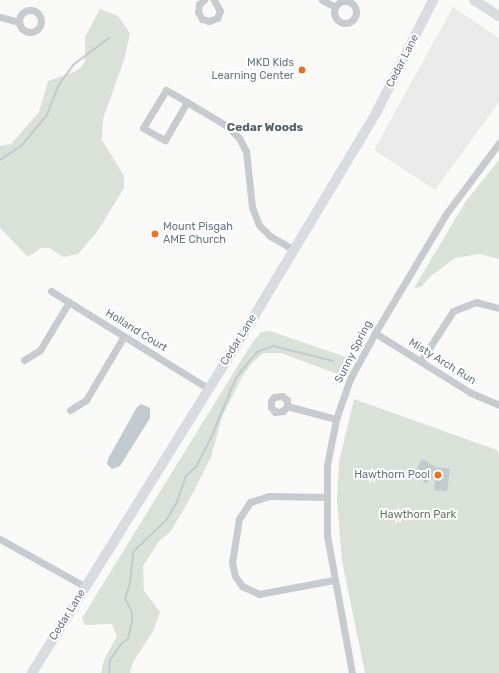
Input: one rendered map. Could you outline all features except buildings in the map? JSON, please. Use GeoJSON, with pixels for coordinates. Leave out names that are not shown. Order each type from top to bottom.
{"type":"FeatureCollection","features":[{"type":"Feature","properties":{"kind":"main road","name":"Cedar Lane"},"geometry":{"type":"LineString","coordinates":[[32,673],[294,250],[382,102],[433,0]]}},
{"type":"Feature","properties":{"kind":"main road"},"geometry":{"type":"LineString","coordinates":[[474,0],[499,16]]}},
{"type":"Feature","properties":{"kind":"street"},"geometry":{"type":"LineString","coordinates":[[204,0],[199,4],[198,12],[206,21],[214,20],[219,15],[217,1]]}},
{"type":"Feature","properties":{"kind":"street"},"geometry":{"type":"LineString","coordinates":[[322,0],[335,7]]}},
{"type":"Feature","properties":{"kind":"street"},"geometry":{"type":"LineString","coordinates":[[0,17],[18,22]]}},
{"type":"Feature","properties":{"kind":"street"},"geometry":{"type":"LineString","coordinates":[[187,102],[164,140],[143,128],[166,90],[187,102],[227,126],[239,138],[248,160],[256,218],[266,233],[294,250]]}},
{"type":"Feature","properties":{"kind":"street","name":"Sunny Spring"},"geometry":{"type":"LineString","coordinates":[[352,673],[327,536],[327,465],[336,419],[350,379],[375,333],[446,214],[499,142]]}},
{"type":"Feature","properties":{"kind":"street","name":"Holland Court"},"geometry":{"type":"LineString","coordinates":[[52,291],[209,389]]}},
{"type":"Feature","properties":{"kind":"street"},"geometry":{"type":"LineString","coordinates":[[24,360],[40,350],[69,302]]}},
{"type":"Feature","properties":{"kind":"street"},"geometry":{"type":"LineString","coordinates":[[421,361],[453,311],[476,302],[499,308]]}},
{"type":"Feature","properties":{"kind":"street","name":"Misty Arch Run"},"geometry":{"type":"LineString","coordinates":[[375,333],[471,393],[499,405]]}},
{"type":"Feature","properties":{"kind":"street"},"geometry":{"type":"LineString","coordinates":[[70,410],[86,400],[124,336]]}},
{"type":"Feature","properties":{"kind":"street"},"geometry":{"type":"LineString","coordinates":[[287,406],[336,419]]}},
{"type":"Feature","properties":{"kind":"street"},"geometry":{"type":"LineString","coordinates":[[326,497],[269,496],[250,502],[239,519],[232,562],[235,576],[242,586],[259,594],[334,580]]}},
{"type":"Feature","properties":{"kind":"street"},"geometry":{"type":"LineString","coordinates":[[0,539],[86,587]]}},
{"type":"Feature","properties":{"kind":"shaded area"},"geometry":{"type":"Polygon","coordinates":[[[453,7],[499,38],[499,102],[435,190],[374,150],[453,7]]]}},
{"type":"Feature","properties":{"kind":"shaded area"},"geometry":{"type":"Polygon","coordinates":[[[141,404],[150,408],[150,418],[120,466],[112,469],[107,464],[108,459],[137,407],[141,404]]]}},
{"type":"Feature","properties":{"kind":"shaded area","name":"Hawthorn Pool"},"geometry":{"type":"Polygon","coordinates":[[[422,459],[436,467],[450,469],[447,491],[434,490],[435,480],[432,478],[426,483],[423,482],[427,474],[417,468],[422,459]]]}},
{"type":"Feature","properties":{"kind":"green space"},"geometry":{"type":"Polygon","coordinates":[[[100,9],[118,16],[130,33],[124,60],[103,119],[102,140],[124,176],[124,188],[97,232],[78,254],[63,257],[49,248],[41,248],[28,257],[0,228],[0,146],[11,144],[39,112],[48,81],[74,72],[82,66],[85,61],[85,37],[100,9]]]}},
{"type":"Feature","properties":{"kind":"green space"},"geometry":{"type":"Polygon","coordinates":[[[499,160],[499,259],[480,254],[455,258],[431,276],[421,287],[414,288],[466,201],[499,160]]]}},
{"type":"Feature","properties":{"kind":"green space"},"geometry":{"type":"Polygon","coordinates":[[[270,331],[346,357],[345,368],[337,374],[281,353],[263,353],[252,363],[243,375],[222,417],[211,457],[193,493],[171,531],[159,541],[143,566],[144,591],[160,612],[153,631],[133,662],[130,673],[101,673],[104,660],[117,636],[112,624],[85,625],[82,618],[250,346],[261,332],[270,331]]]}},
{"type":"Feature","properties":{"kind":"green space","name":"Hawthorn Park"},"geometry":{"type":"Polygon","coordinates":[[[354,399],[497,450],[499,454],[499,673],[365,673],[342,561],[337,501],[339,462],[354,399]]]}},
{"type":"Feature","properties":{"kind":"waterway"},"geometry":{"type":"LineString","coordinates":[[0,160],[21,146],[47,115],[58,86],[73,65],[109,38]]}},
{"type":"Feature","properties":{"kind":"waterway"},"geometry":{"type":"LineString","coordinates":[[109,673],[110,660],[121,644],[128,639],[132,622],[132,612],[125,599],[130,583],[133,552],[167,519],[177,502],[186,476],[196,467],[211,438],[235,380],[242,370],[257,352],[273,346],[333,361]]}},
{"type":"Feature","properties":{"kind":"place","name":"MKD Kids Learning Center"},"geometry":{"type":"Point","coordinates":[302,70]}},
{"type":"Feature","properties":{"kind":"place","name":"Mount Pisgah AME Church"},"geometry":{"type":"Point","coordinates":[155,234]}},
{"type":"Feature","properties":{"kind":"place","name":"Hawthorn Pool"},"geometry":{"type":"Point","coordinates":[438,475]}},
{"type":"Feature","properties":{"kind":"district","name":"Cedar Woods"},"geometry":{"type":"Point","coordinates":[265,128]}}]}
